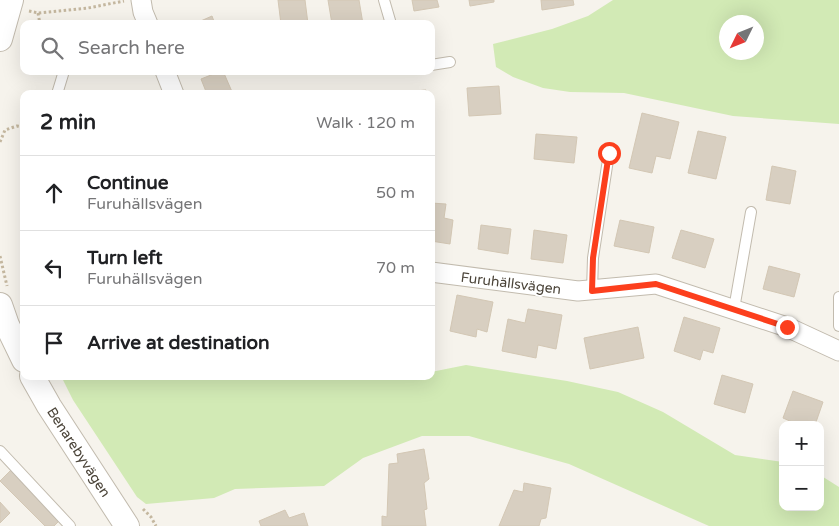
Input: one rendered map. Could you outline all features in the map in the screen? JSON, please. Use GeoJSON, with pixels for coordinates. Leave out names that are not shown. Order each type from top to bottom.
{"type":"FeatureCollection","features":[{"type":"Feature","properties":{"kind":"street"},"geometry":{"type":"LineString","coordinates":[[141,0],[146,20]]}},
{"type":"Feature","properties":{"kind":"street"},"geometry":{"type":"LineString","coordinates":[[0,39],[18,5]]}},
{"type":"Feature","properties":{"kind":"street"},"geometry":{"type":"LineString","coordinates":[[167,75],[173,90]]}},
{"type":"Feature","properties":{"kind":"street","name":"Furuhällsvägen"},"geometry":{"type":"LineString","coordinates":[[435,273],[578,292],[656,284],[672,291],[734,308],[838,346]]}},
{"type":"Feature","properties":{"kind":"street"},"geometry":{"type":"LineString","coordinates":[[0,305],[6,326],[20,352]]}},
{"type":"Feature","properties":{"kind":"street","name":"Benarebyvägen"},"geometry":{"type":"LineString","coordinates":[[34,380],[127,526]]}},
{"type":"Feature","properties":{"kind":"lane"},"geometry":{"type":"LineString","coordinates":[[384,0],[390,20]]}},
{"type":"Feature","properties":{"kind":"lane"},"geometry":{"type":"LineString","coordinates":[[435,64],[450,62]]}},
{"type":"Feature","properties":{"kind":"lane"},"geometry":{"type":"LineString","coordinates":[[57,90],[63,75]]}},
{"type":"Feature","properties":{"kind":"lane"},"geometry":{"type":"LineString","coordinates":[[592,291],[593,258],[609,153]]}},
{"type":"Feature","properties":{"kind":"lane"},"geometry":{"type":"LineString","coordinates":[[734,308],[751,212]]}},
{"type":"Feature","properties":{"kind":"lane"},"geometry":{"type":"LineString","coordinates":[[839,298],[839,326]]}},
{"type":"Feature","properties":{"kind":"lane"},"geometry":{"type":"LineString","coordinates":[[0,451],[70,526]]}},
{"type":"Feature","properties":{"kind":"path"},"geometry":{"type":"LineString","coordinates":[[18,5],[38,13],[88,8],[129,0]]}},
{"type":"Feature","properties":{"kind":"path"},"geometry":{"type":"LineString","coordinates":[[38,13],[39,20]]}},
{"type":"Feature","properties":{"kind":"path"},"geometry":{"type":"LineString","coordinates":[[0,142],[5,130],[20,126]]}},
{"type":"Feature","properties":{"kind":"green space"},"geometry":{"type":"Polygon","coordinates":[[[613,0],[839,0],[839,124],[733,116],[624,93],[570,92],[543,88],[513,77],[496,67],[493,44],[552,29],[588,16],[613,0]]]}},
{"type":"Feature","properties":{"kind":"green space"},"geometry":{"type":"Polygon","coordinates":[[[466,365],[567,381],[618,392],[663,412],[735,455],[779,461],[779,511],[824,511],[824,478],[839,487],[839,526],[709,526],[569,464],[469,436],[422,436],[363,458],[324,486],[235,489],[214,498],[146,504],[137,497],[73,400],[63,380],[435,380],[435,371],[466,365]]]}},
{"type":"Feature","properties":{"kind":"building"},"geometry":{"type":"Polygon","coordinates":[[[278,0],[305,0],[308,20],[280,20],[278,0]]]}},
{"type":"Feature","properties":{"kind":"building"},"geometry":{"type":"Polygon","coordinates":[[[328,0],[359,0],[362,20],[331,20],[328,0]]]}},
{"type":"Feature","properties":{"kind":"building"},"geometry":{"type":"Polygon","coordinates":[[[412,0],[437,0],[439,7],[414,11],[412,0]]]}},
{"type":"Feature","properties":{"kind":"building"},"geometry":{"type":"Polygon","coordinates":[[[469,0],[494,0],[494,2],[470,6],[469,0]]]}},
{"type":"Feature","properties":{"kind":"building"},"geometry":{"type":"Polygon","coordinates":[[[541,0],[573,0],[574,5],[542,10],[541,0]]]}},
{"type":"Feature","properties":{"kind":"building"},"geometry":{"type":"Polygon","coordinates":[[[212,16],[214,20],[203,20],[212,16]]]}},
{"type":"Feature","properties":{"kind":"building"},"geometry":{"type":"Polygon","coordinates":[[[211,75],[225,75],[231,90],[205,90],[201,79],[211,75]]]}},
{"type":"Feature","properties":{"kind":"building"},"geometry":{"type":"Polygon","coordinates":[[[499,86],[501,114],[469,116],[467,88],[499,86]]]}},
{"type":"Feature","properties":{"kind":"building"},"geometry":{"type":"Polygon","coordinates":[[[642,113],[679,122],[670,159],[656,156],[652,173],[629,168],[642,113]]]}},
{"type":"Feature","properties":{"kind":"building"},"geometry":{"type":"Polygon","coordinates":[[[698,131],[726,137],[716,179],[688,173],[698,131]]]}},
{"type":"Feature","properties":{"kind":"building"},"geometry":{"type":"Polygon","coordinates":[[[536,134],[577,137],[574,163],[534,159],[536,134]]]}},
{"type":"Feature","properties":{"kind":"building"},"geometry":{"type":"Polygon","coordinates":[[[772,166],[796,171],[790,204],[766,200],[772,166]]]}},
{"type":"Feature","properties":{"kind":"building"},"geometry":{"type":"Polygon","coordinates":[[[435,203],[446,204],[444,218],[453,220],[450,244],[435,242],[435,203]]]}},
{"type":"Feature","properties":{"kind":"building"},"geometry":{"type":"Polygon","coordinates":[[[620,220],[654,227],[649,253],[614,246],[620,220]]]}},
{"type":"Feature","properties":{"kind":"building"},"geometry":{"type":"Polygon","coordinates":[[[481,225],[511,229],[508,254],[478,249],[481,225]]]}},
{"type":"Feature","properties":{"kind":"building"},"geometry":{"type":"Polygon","coordinates":[[[534,230],[567,235],[563,263],[531,259],[534,230]]]}},
{"type":"Feature","properties":{"kind":"building"},"geometry":{"type":"Polygon","coordinates":[[[681,230],[714,239],[705,268],[672,258],[681,230]]]}},
{"type":"Feature","properties":{"kind":"building"},"geometry":{"type":"Polygon","coordinates":[[[769,266],[800,274],[794,297],[763,289],[769,266]]]}},
{"type":"Feature","properties":{"kind":"building"},"geometry":{"type":"Polygon","coordinates":[[[457,295],[493,302],[487,332],[477,329],[476,337],[450,331],[457,295]]]}},
{"type":"Feature","properties":{"kind":"building"},"geometry":{"type":"Polygon","coordinates":[[[528,309],[562,315],[556,349],[538,345],[536,358],[502,351],[508,319],[525,323],[528,309]]]}},
{"type":"Feature","properties":{"kind":"building"},"geometry":{"type":"Polygon","coordinates":[[[684,317],[720,328],[713,353],[703,350],[700,360],[674,351],[684,317]]]}},
{"type":"Feature","properties":{"kind":"building"},"geometry":{"type":"Polygon","coordinates":[[[638,327],[644,358],[590,369],[584,338],[638,327]]]}},
{"type":"Feature","properties":{"kind":"building"},"geometry":{"type":"Polygon","coordinates":[[[722,375],[753,384],[745,413],[714,404],[722,375]]]}},
{"type":"Feature","properties":{"kind":"building"},"geometry":{"type":"Polygon","coordinates":[[[793,391],[823,402],[816,421],[790,421],[783,418],[793,391]]]}},
{"type":"Feature","properties":{"kind":"building"},"geometry":{"type":"Polygon","coordinates":[[[424,449],[429,479],[424,483],[427,509],[424,510],[426,526],[382,526],[382,516],[387,517],[389,464],[398,463],[397,454],[424,449]]]}},
{"type":"Feature","properties":{"kind":"building"},"geometry":{"type":"Polygon","coordinates":[[[11,470],[61,519],[54,526],[45,526],[0,481],[11,470]]]}},
{"type":"Feature","properties":{"kind":"building"},"geometry":{"type":"Polygon","coordinates":[[[524,483],[551,488],[546,518],[541,519],[539,526],[499,526],[514,490],[523,492],[524,483]]]}},
{"type":"Feature","properties":{"kind":"building"},"geometry":{"type":"Polygon","coordinates":[[[0,502],[10,513],[0,523],[0,502]]]}},
{"type":"Feature","properties":{"kind":"building"},"geometry":{"type":"Polygon","coordinates":[[[285,510],[289,518],[304,513],[308,526],[261,526],[259,521],[285,510]]]}},
{"type":"Feature","properties":{"kind":"route"},"geometry":{"type":"LineString","coordinates":[[609,153],[593,258],[592,291],[656,284],[672,291],[734,308],[787,327]]}}]}
